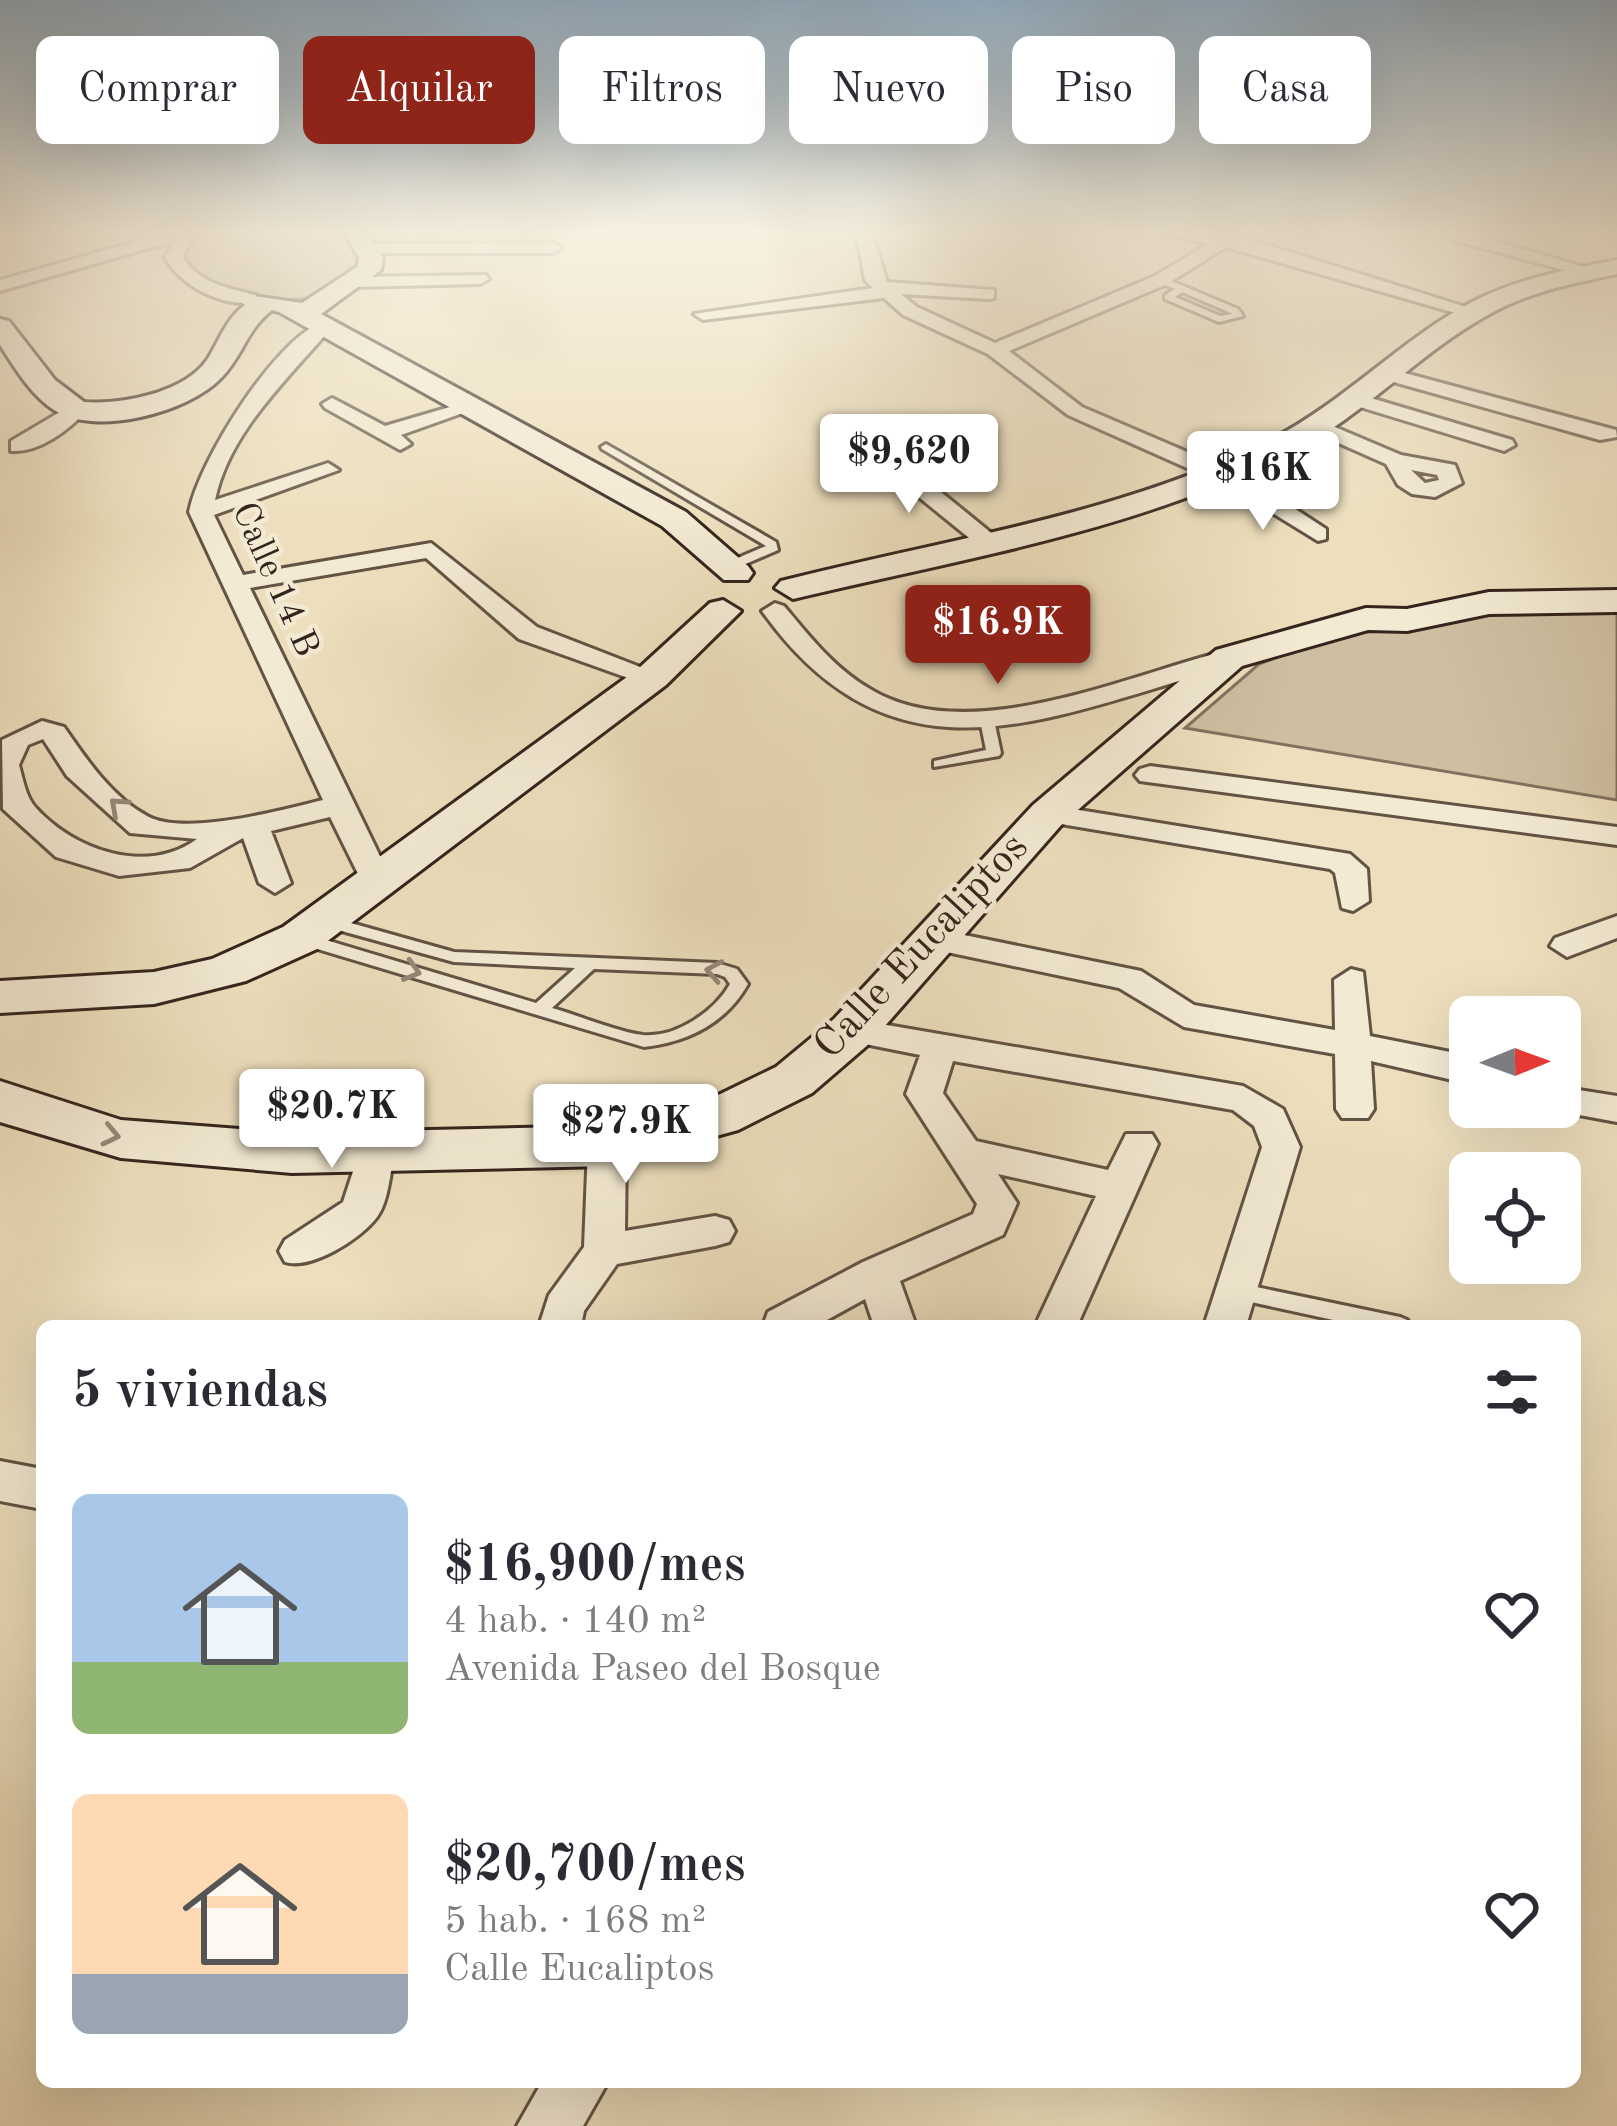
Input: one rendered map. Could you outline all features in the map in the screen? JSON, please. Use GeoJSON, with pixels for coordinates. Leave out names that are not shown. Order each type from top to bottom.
{"type":"FeatureCollection","features":[{"type":"Feature","properties":{"kind":"main road"},"geometry":{"type":"LineString","coordinates":[[3,331],[57,397],[77,410],[144,404],[179,392],[211,373],[234,331]]}},
{"type":"Feature","properties":{"kind":"main road"},"geometry":{"type":"LineString","coordinates":[[321,331],[674,518],[730,583],[784,600],[986,541],[1095,515],[1214,475],[1316,426],[1448,331]]}},
{"type":"Feature","properties":{"kind":"main road"},"geometry":{"type":"LineString","coordinates":[[0,997],[83,1000],[179,983],[265,958],[312,929],[652,677],[730,583]]}},
{"type":"Feature","properties":{"kind":"main road","name":"Calle Eucaliptos"},"geometry":{"type":"LineString","coordinates":[[0,1100],[121,1139],[292,1153],[607,1146],[719,1118],[794,1080],[852,1031],[930,939],[1159,694],[1229,658],[1366,620],[1407,620],[1489,603],[1617,594]]}},
{"type":"Feature","properties":{"kind":"street","name":"Calle 14 B"},"geometry":{"type":"LineString","coordinates":[[275,331],[200,490],[201,512],[231,584],[376,881]]}},
{"type":"Feature","properties":{"kind":"street"},"geometry":{"type":"LineString","coordinates":[[954,331],[994,350],[1075,411],[1240,483],[1318,534]]}},
{"type":"Feature","properties":{"kind":"street"},"geometry":{"type":"LineString","coordinates":[[994,350],[1039,331]]}},
{"type":"Feature","properties":{"kind":"street"},"geometry":{"type":"LineString","coordinates":[[1390,375],[1608,435]]}},
{"type":"Feature","properties":{"kind":"street"},"geometry":{"type":"LineString","coordinates":[[1354,399],[1504,446]]}},
{"type":"Feature","properties":{"kind":"street"},"geometry":{"type":"LineString","coordinates":[[332,404],[392,439],[467,408]]}},
{"type":"Feature","properties":{"kind":"street"},"geometry":{"type":"LineString","coordinates":[[19,446],[49,432],[77,410]]}},
{"type":"Feature","properties":{"kind":"street"},"geometry":{"type":"LineString","coordinates":[[1316,426],[1395,460]]}},
{"type":"Feature","properties":{"kind":"street"},"geometry":{"type":"LineString","coordinates":[[884,458],[986,541]]}},
{"type":"Feature","properties":{"kind":"street"},"geometry":{"type":"LineString","coordinates":[[201,512],[328,470]]}},
{"type":"Feature","properties":{"kind":"street"},"geometry":{"type":"LineString","coordinates":[[231,584],[430,550],[528,633],[652,677]]}},
{"type":"Feature","properties":{"kind":"street"},"geometry":{"type":"LineString","coordinates":[[784,600],[817,662],[849,687],[928,716],[987,720],[1159,694]]}},
{"type":"Feature","properties":{"kind":"street"},"geometry":{"type":"LineString","coordinates":[[241,830],[141,826],[77,770],[54,733],[42,729],[16,740],[4,765],[18,809],[67,850],[119,866],[190,859],[241,830],[342,805]]}},
{"type":"Feature","properties":{"kind":"street"},"geometry":{"type":"LineString","coordinates":[[1150,776],[1617,836]]}},
{"type":"Feature","properties":{"kind":"street"},"geometry":{"type":"LineString","coordinates":[[1048,814],[1339,860],[1351,868],[1353,901]]}},
{"type":"Feature","properties":{"kind":"street"},"geometry":{"type":"LineString","coordinates":[[241,830],[275,883]]}},
{"type":"Feature","properties":{"kind":"street"},"geometry":{"type":"LineString","coordinates":[[1567,946],[1617,926]]}},
{"type":"Feature","properties":{"kind":"street"},"geometry":{"type":"LineString","coordinates":[[930,939],[1129,980],[1184,1015],[1449,1062]]}},
{"type":"Feature","properties":{"kind":"street"},"geometry":{"type":"LineString","coordinates":[[1351,980],[1355,1109]]}},
{"type":"Feature","properties":{"kind":"street"},"geometry":{"type":"LineString","coordinates":[[852,1031],[1243,1099],[1270,1118],[1282,1147],[1231,1308]]}},
{"type":"Feature","properties":{"kind":"street"},"geometry":{"type":"LineString","coordinates":[[790,1320],[878,1273],[989,1224],[997,1203],[924,1094],[940,1048]]}},
{"type":"Feature","properties":{"kind":"street"},"geometry":{"type":"LineString","coordinates":[[1581,1098],[1617,1109]]}},
{"type":"Feature","properties":{"kind":"street"},"geometry":{"type":"LineString","coordinates":[[1059,1320],[1139,1144]]}},
{"type":"Feature","properties":{"kind":"street"},"geometry":{"type":"LineString","coordinates":[[561,1320],[564,1307],[604,1250],[607,1146]]}},
{"type":"Feature","properties":{"kind":"street"},"geometry":{"type":"LineString","coordinates":[[299,1251],[361,1210],[376,1151]]}},
{"type":"Feature","properties":{"kind":"street"},"geometry":{"type":"LineString","coordinates":[[966,1153],[1119,1187]]}},
{"type":"Feature","properties":{"kind":"street"},"geometry":{"type":"LineString","coordinates":[[604,1250],[715,1231]]}},
{"type":"Feature","properties":{"kind":"street"},"geometry":{"type":"LineString","coordinates":[[878,1273],[893,1320]]}},
{"type":"Feature","properties":{"kind":"street"},"geometry":{"type":"LineString","coordinates":[[0,1481],[36,1488]]}},
{"type":"Feature","properties":{"kind":"street"},"geometry":{"type":"LineString","coordinates":[[547,2126],[574,2088]]}},
{"type":"Feature","properties":{"kind":"lane"},"geometry":{"type":"LineString","coordinates":[[606,447],[772,544],[772,550],[730,583]]}},
{"type":"Feature","properties":{"kind":"lane"},"geometry":{"type":"LineString","coordinates":[[939,764],[994,753],[987,720]]}},
{"type":"Feature","properties":{"kind":"lane"},"geometry":{"type":"LineString","coordinates":[[312,929],[454,957],[717,969],[736,976],[739,984],[732,999],[706,1019],[664,1039],[635,1039],[312,929]]}},
{"type":"Feature","properties":{"kind":"lane"},"geometry":{"type":"LineString","coordinates":[[540,1009],[587,966]]}},
{"type":"Feature","properties":{"kind":"lane"},"geometry":{"type":"LineString","coordinates":[[1231,1308],[1344,1320]]}},
{"type":"Feature","properties":{"kind":"shaded area"},"geometry":{"type":"Polygon","coordinates":[[[1526,602],[1617,610],[1617,800],[1185,728],[1259,664],[1337,635],[1526,602]]]}}]}
